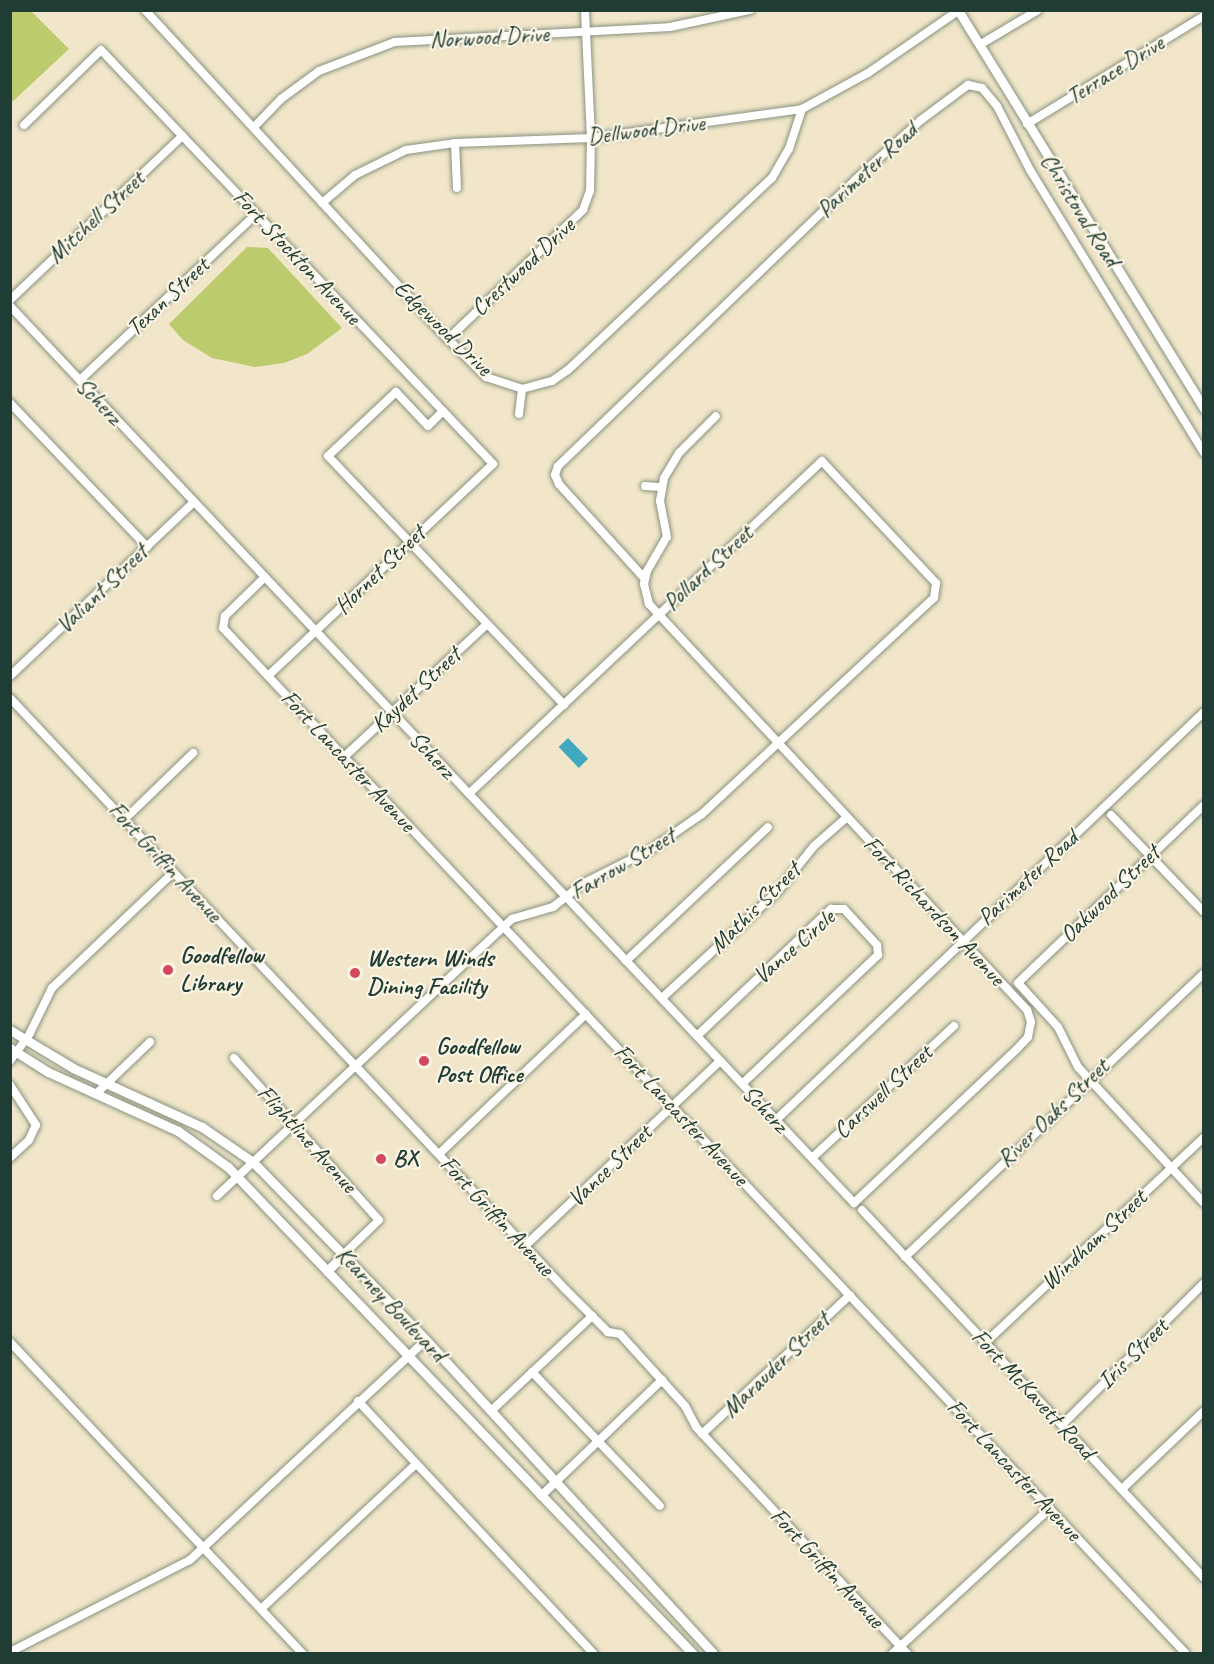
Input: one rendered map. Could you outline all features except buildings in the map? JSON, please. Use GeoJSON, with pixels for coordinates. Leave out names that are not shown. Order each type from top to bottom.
{"type":"FeatureCollection","features":[{"type":"Feature","properties":{"kind":"street","name":"Edgewood Drive"},"geometry":{"type":"LineString","coordinates":[[145,10],[448,339],[486,377],[522,389]]}},
{"type":"Feature","properties":{"kind":"street","name":"Crestwood Drive"},"geometry":{"type":"LineString","coordinates":[[448,339],[583,210],[590,191],[591,138],[585,10]]}},
{"type":"Feature","properties":{"kind":"street","name":"Norwood Drive"},"geometry":{"type":"LineString","coordinates":[[254,127],[281,99],[319,71],[395,42],[670,27],[750,10]]}},
{"type":"Feature","properties":{"kind":"street"},"geometry":{"type":"LineString","coordinates":[[981,44],[1038,10]]}},
{"type":"Feature","properties":{"kind":"street","name":"Christoval Road"},"geometry":{"type":"LineString","coordinates":[[958,11],[981,44],[1203,409]]}},
{"type":"Feature","properties":{"kind":"street","name":"Dellwood Drive"},"geometry":{"type":"LineString","coordinates":[[322,203],[355,175],[406,150],[455,143],[591,138],[802,110],[868,73],[958,11]]}},
{"type":"Feature","properties":{"kind":"street","name":"Terrace Drive"},"geometry":{"type":"LineString","coordinates":[[1028,124],[1203,16]]}},
{"type":"Feature","properties":{"kind":"street","name":"Fort Stockton Avenue"},"geometry":{"type":"LineString","coordinates":[[24,125],[101,50],[493,464]]}},
{"type":"Feature","properties":{"kind":"street","name":"Parimeter Road"},"geometry":{"type":"LineString","coordinates":[[645,579],[560,484],[555,475],[558,466],[855,180],[921,120],[968,85],[982,88],[998,106],[1030,170],[1203,453]]}},
{"type":"Feature","properties":{"kind":"street"},"geometry":{"type":"LineString","coordinates":[[519,414],[522,389],[552,381],[568,370],[772,178],[789,149],[802,110]]}},
{"type":"Feature","properties":{"kind":"street","name":"Mitchell Street"},"geometry":{"type":"LineString","coordinates":[[10,300],[182,136]]}},
{"type":"Feature","properties":{"kind":"street"},"geometry":{"type":"LineString","coordinates":[[455,143],[457,188]]}},
{"type":"Feature","properties":{"kind":"street","name":"Texan Street"},"geometry":{"type":"LineString","coordinates":[[80,380],[256,214]]}},
{"type":"Feature","properties":{"kind":"street","name":"Scherz"},"geometry":{"type":"LineString","coordinates":[[10,306],[854,1203]]}},
{"type":"Feature","properties":{"kind":"street"},"geometry":{"type":"LineString","coordinates":[[443,411],[428,426],[396,392],[328,456],[564,705]]}},
{"type":"Feature","properties":{"kind":"street"},"geometry":{"type":"LineString","coordinates":[[10,403],[147,547]]}},
{"type":"Feature","properties":{"kind":"street"},"geometry":{"type":"LineString","coordinates":[[657,616],[646,598],[645,579],[667,537],[661,486],[679,453],[716,416]]}},
{"type":"Feature","properties":{"kind":"street","name":"Pollard Street"},"geometry":{"type":"LineString","coordinates":[[469,794],[822,461],[937,587]]}},
{"type":"Feature","properties":{"kind":"street","name":"Hornet Street"},"geometry":{"type":"LineString","coordinates":[[268,676],[493,464]]}},
{"type":"Feature","properties":{"kind":"street"},"geometry":{"type":"LineString","coordinates":[[645,486],[661,486]]}},
{"type":"Feature","properties":{"kind":"street","name":"Valiant Street"},"geometry":{"type":"LineString","coordinates":[[10,676],[194,502]]}},
{"type":"Feature","properties":{"kind":"street","name":"Fort Lancaster Avenue"},"geometry":{"type":"LineString","coordinates":[[266,577],[225,616],[222,624],[503,927],[1186,1653]]}},
{"type":"Feature","properties":{"kind":"street","name":"Farrow Street"},"geometry":{"type":"LineString","coordinates":[[218,1196],[503,927],[518,916],[548,910],[588,880],[632,860],[686,826],[934,598],[937,587]]}},
{"type":"Feature","properties":{"kind":"street","name":"Fort Richardson Avenue"},"geometry":{"type":"LineString","coordinates":[[657,616],[1027,1010],[1031,1022],[1028,1037],[854,1203]]}},
{"type":"Feature","properties":{"kind":"street","name":"Kaydet Street"},"geometry":{"type":"LineString","coordinates":[[344,757],[487,624]]}},
{"type":"Feature","properties":{"kind":"street","name":"Fort Griffin Avenue"},"geometry":{"type":"LineString","coordinates":[[10,698],[592,1316],[608,1332],[620,1334],[662,1380],[702,1434],[908,1653]]}},
{"type":"Feature","properties":{"kind":"street","name":"Parimeter Road"},"geometry":{"type":"LineString","coordinates":[[776,1120],[1203,712]]}},
{"type":"Feature","properties":{"kind":"street"},"geometry":{"type":"LineString","coordinates":[[125,819],[193,753]]}},
{"type":"Feature","properties":{"kind":"street","name":"Oakwood Street"},"geometry":{"type":"LineString","coordinates":[[1088,1079],[1058,1026],[1018,983],[1203,805]]}},
{"type":"Feature","properties":{"kind":"street"},"geometry":{"type":"LineString","coordinates":[[1111,815],[1203,912]]}},
{"type":"Feature","properties":{"kind":"street","name":"Mathis Street"},"geometry":{"type":"LineString","coordinates":[[662,998],[778,891],[814,846],[846,818]]}},
{"type":"Feature","properties":{"kind":"street"},"geometry":{"type":"LineString","coordinates":[[626,961],[768,827]]}},
{"type":"Feature","properties":{"kind":"street"},"geometry":{"type":"LineString","coordinates":[[12,1054],[25,1041],[52,988],[174,872]]}},
{"type":"Feature","properties":{"kind":"street","name":"Vance Circle"},"geometry":{"type":"LineString","coordinates":[[697,1036],[831,909],[844,909],[877,945],[878,955],[742,1084]]}},
{"type":"Feature","properties":{"kind":"street","name":"River Oaks Street"},"geometry":{"type":"LineString","coordinates":[[905,1257],[1088,1079],[1203,973]]}},
{"type":"Feature","properties":{"kind":"street"},"geometry":{"type":"LineString","coordinates":[[439,1154],[586,1014]]}},
{"type":"Feature","properties":{"kind":"street","name":"Carswell Street"},"geometry":{"type":"LineString","coordinates":[[812,1158],[954,1026]]}},
{"type":"Feature","properties":{"kind":"street","name":"Kearney Boulevard"},"geometry":{"type":"LineString","coordinates":[[10,1030],[25,1041],[107,1083],[202,1127],[253,1162],[426,1340],[714,1653]]}},
{"type":"Feature","properties":{"kind":"street"},"geometry":{"type":"LineString","coordinates":[[96,1094],[150,1042]]}},
{"type":"Feature","properties":{"kind":"street","name":"Kearney Boulevard"},"geometry":{"type":"LineString","coordinates":[[12,1054],[178,1131],[238,1176],[407,1357],[693,1653]]}},
{"type":"Feature","properties":{"kind":"street","name":"Flightline Avenue"},"geometry":{"type":"LineString","coordinates":[[234,1058],[295,1122],[379,1220],[344,1254]]}},
{"type":"Feature","properties":{"kind":"street","name":"Vance Street"},"geometry":{"type":"LineString","coordinates":[[525,1246],[720,1061]]}},
{"type":"Feature","properties":{"kind":"street"},"geometry":{"type":"LineString","coordinates":[[1088,1079],[1203,1203]]}},
{"type":"Feature","properties":{"kind":"street"},"geometry":{"type":"LineString","coordinates":[[10,1085],[36,1125],[29,1140],[10,1158]]}},
{"type":"Feature","properties":{"kind":"street","name":"Windham Street"},"geometry":{"type":"LineString","coordinates":[[985,1343],[1203,1137]]}},
{"type":"Feature","properties":{"kind":"street","name":"Fort McKavett Road"},"geometry":{"type":"LineString","coordinates":[[862,1210],[1203,1578]]}},
{"type":"Feature","properties":{"kind":"street"},"geometry":{"type":"LineString","coordinates":[[327,1271],[344,1254]]}},
{"type":"Feature","properties":{"kind":"street","name":"Iris Street"},"geometry":{"type":"LineString","coordinates":[[1062,1425],[1203,1283]]}},
{"type":"Feature","properties":{"kind":"street","name":"Marauder Street"},"geometry":{"type":"LineString","coordinates":[[702,1434],[850,1295]]}},
{"type":"Feature","properties":{"kind":"street"},"geometry":{"type":"LineString","coordinates":[[491,1411],[592,1316]]}},
{"type":"Feature","properties":{"kind":"street"},"geometry":{"type":"LineString","coordinates":[[10,1652],[184,1564],[426,1340]]}},
{"type":"Feature","properties":{"kind":"street"},"geometry":{"type":"LineString","coordinates":[[10,1342],[303,1653]]}},
{"type":"Feature","properties":{"kind":"street"},"geometry":{"type":"LineString","coordinates":[[532,1372],[660,1506]]}},
{"type":"Feature","properties":{"kind":"street"},"geometry":{"type":"LineString","coordinates":[[541,1496],[662,1380]]}},
{"type":"Feature","properties":{"kind":"street"},"geometry":{"type":"LineString","coordinates":[[358,1401],[594,1653]]}},
{"type":"Feature","properties":{"kind":"street"},"geometry":{"type":"LineString","coordinates":[[1122,1489],[1203,1411]]}},
{"type":"Feature","properties":{"kind":"street"},"geometry":{"type":"LineString","coordinates":[[261,1609],[416,1464]]}},
{"type":"Feature","properties":{"kind":"street"},"geometry":{"type":"LineString","coordinates":[[892,1653],[1050,1508]]}},
{"type":"Feature","properties":{"kind":"green space"},"geometry":{"type":"Polygon","coordinates":[[[10,11],[31,11],[69,49],[11,103],[10,11]]]}},
{"type":"Feature","properties":{"kind":"green space"},"geometry":{"type":"Polygon","coordinates":[[[247,247],[268,248],[342,328],[307,354],[284,363],[255,367],[212,358],[183,340],[169,324],[247,247]]]}},
{"type":"Feature","properties":{"kind":"water"},"geometry":{"type":"Polygon","coordinates":[[[568,738],[588,759],[579,768],[559,747],[568,738]]]}},
{"type":"Feature","properties":{"kind":"place","name":"Goodfellow Library"},"geometry":{"type":"Point","coordinates":[168,970]}},
{"type":"Feature","properties":{"kind":"place","name":"Western Winds Dining Facility"},"geometry":{"type":"Point","coordinates":[355,973]}},
{"type":"Feature","properties":{"kind":"place","name":"Goodfellow Post Office"},"geometry":{"type":"Point","coordinates":[424,1061]}},
{"type":"Feature","properties":{"kind":"place","name":"BX"},"geometry":{"type":"Point","coordinates":[381,1159]}}]}
